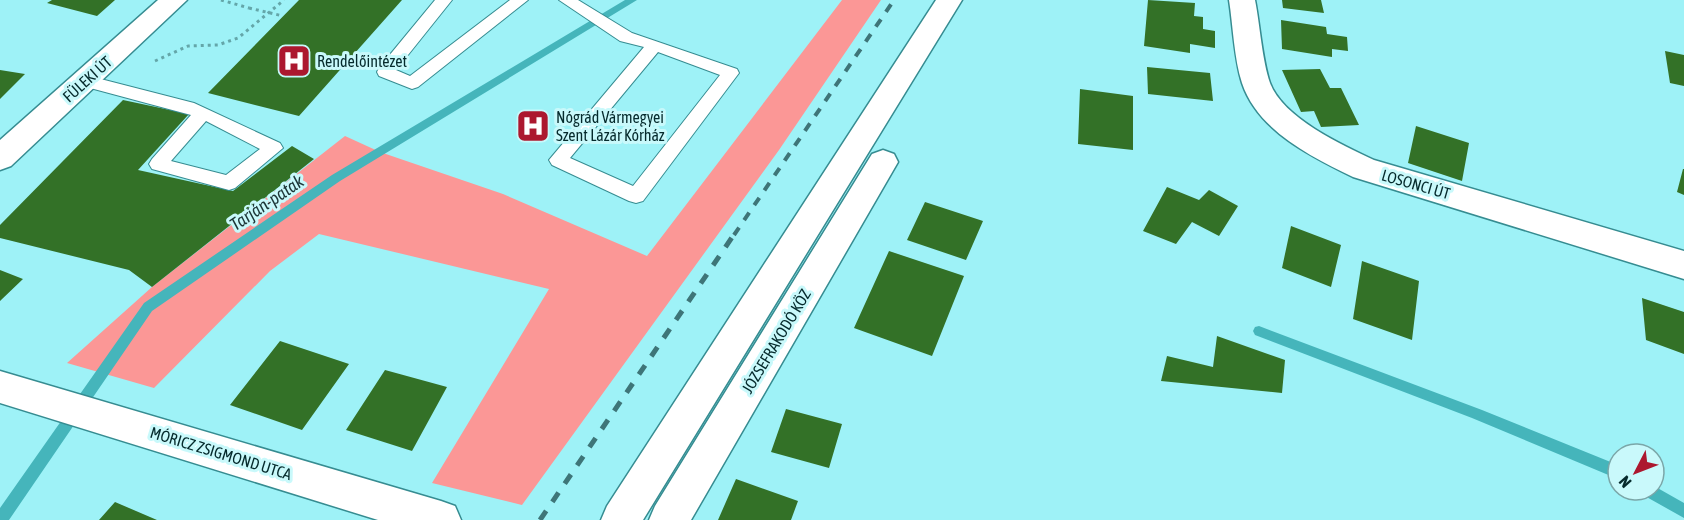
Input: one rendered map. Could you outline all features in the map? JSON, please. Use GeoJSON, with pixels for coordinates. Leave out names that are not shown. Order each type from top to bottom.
{"type":"FeatureCollection","features":[{"type":"Feature","properties":{"kind":"street","name":"FÜLEKI ÚT"},"geometry":{"type":"LineString","coordinates":[[0,158],[174,0]]}},
{"type":"Feature","properties":{"kind":"street"},"geometry":{"type":"LineString","coordinates":[[621,520],[874,149],[949,0]]}},
{"type":"Feature","properties":{"kind":"street","name":"LOSONCI ÚT"},"geometry":{"type":"LineString","coordinates":[[1242,0],[1256,83],[1261,94],[1288,124],[1315,143],[1364,169],[1684,265]]}},
{"type":"Feature","properties":{"kind":"street","name":"JÓZSEFRAKODÓ KÖZ"},"geometry":{"type":"LineString","coordinates":[[669,520],[874,149]]}},
{"type":"Feature","properties":{"kind":"street","name":"MÓRICZ ZSIGMOND UTCA"},"geometry":{"type":"LineString","coordinates":[[15,392],[126,424],[419,517]]}},
{"type":"Feature","properties":{"kind":"lane"},"geometry":{"type":"LineString","coordinates":[[444,0],[386,72],[412,83],[520,0]]}},
{"type":"Feature","properties":{"kind":"lane"},"geometry":{"type":"LineString","coordinates":[[567,0],[626,37],[655,45],[731,73],[636,196],[558,160],[655,45]]}},
{"type":"Feature","properties":{"kind":"lane"},"geometry":{"type":"LineString","coordinates":[[85,81],[203,113],[274,148],[229,183],[158,164],[203,113]]}},
{"type":"Feature","properties":{"kind":"path"},"geometry":{"type":"LineString","coordinates":[[220,0],[283,16]]}},
{"type":"Feature","properties":{"kind":"shaded area"},"geometry":{"type":"Polygon","coordinates":[[[842,0],[881,0],[779,150],[522,505],[432,483],[549,289],[319,234],[270,271],[154,388],[67,363],[152,287],[345,136],[380,152],[503,194],[647,256],[842,0]]]}},
{"type":"Feature","properties":{"kind":"building"},"geometry":{"type":"Polygon","coordinates":[[[52,0],[115,0],[97,16],[47,3],[52,0]]]}},
{"type":"Feature","properties":{"kind":"building","name":"Rendelőintézet"},"geometry":{"type":"Polygon","coordinates":[[[299,0],[402,0],[299,116],[208,93],[299,0]]]}},
{"type":"Feature","properties":{"kind":"building"},"geometry":{"type":"Polygon","coordinates":[[[1148,0],[1195,3],[1194,16],[1203,17],[1203,29],[1215,31],[1215,48],[1190,44],[1190,53],[1144,46],[1148,0]]]}},
{"type":"Feature","properties":{"kind":"building"},"geometry":{"type":"Polygon","coordinates":[[[1282,0],[1321,0],[1324,13],[1283,8],[1282,0]]]}},
{"type":"Feature","properties":{"kind":"building"},"geometry":{"type":"Polygon","coordinates":[[[1281,20],[1326,27],[1327,34],[1347,37],[1348,51],[1332,49],[1332,57],[1282,49],[1281,20]]]}},
{"type":"Feature","properties":{"kind":"building"},"geometry":{"type":"Polygon","coordinates":[[[1665,51],[1684,55],[1684,86],[1670,83],[1665,51]]]}},
{"type":"Feature","properties":{"kind":"building"},"geometry":{"type":"Polygon","coordinates":[[[1147,67],[1210,73],[1213,101],[1148,94],[1147,67]]]}},
{"type":"Feature","properties":{"kind":"building"},"geometry":{"type":"Polygon","coordinates":[[[1320,69],[1330,88],[1341,88],[1359,125],[1321,127],[1314,111],[1301,112],[1282,70],[1320,69]]]}},
{"type":"Feature","properties":{"kind":"building"},"geometry":{"type":"Polygon","coordinates":[[[0,70],[25,74],[0,99],[0,70]]]}},
{"type":"Feature","properties":{"kind":"building"},"geometry":{"type":"Polygon","coordinates":[[[1080,89],[1133,96],[1133,150],[1078,144],[1080,89]]]}},
{"type":"Feature","properties":{"kind":"building"},"geometry":{"type":"Polygon","coordinates":[[[123,100],[189,114],[138,170],[233,191],[292,146],[314,159],[152,287],[129,270],[0,238],[0,225],[123,100]]]}},
{"type":"Feature","properties":{"kind":"building"},"geometry":{"type":"Polygon","coordinates":[[[1416,126],[1469,143],[1462,181],[1408,163],[1416,126]]]}},
{"type":"Feature","properties":{"kind":"building"},"geometry":{"type":"Polygon","coordinates":[[[1684,169],[1684,195],[1677,192],[1684,169]]]}},
{"type":"Feature","properties":{"kind":"building"},"geometry":{"type":"Polygon","coordinates":[[[1167,187],[1199,200],[1209,190],[1238,206],[1219,236],[1192,222],[1176,244],[1143,231],[1167,187]]]}},
{"type":"Feature","properties":{"kind":"building"},"geometry":{"type":"Polygon","coordinates":[[[925,202],[983,221],[966,260],[907,240],[925,202]]]}},
{"type":"Feature","properties":{"kind":"building"},"geometry":{"type":"Polygon","coordinates":[[[1291,226],[1341,245],[1331,287],[1282,268],[1291,226]]]}},
{"type":"Feature","properties":{"kind":"building"},"geometry":{"type":"Polygon","coordinates":[[[889,251],[964,276],[932,356],[854,328],[889,251]]]}},
{"type":"Feature","properties":{"kind":"building"},"geometry":{"type":"Polygon","coordinates":[[[1362,261],[1419,281],[1412,340],[1353,319],[1362,261]]]}},
{"type":"Feature","properties":{"kind":"building"},"geometry":{"type":"Polygon","coordinates":[[[0,270],[23,279],[0,301],[0,270]]]}},
{"type":"Feature","properties":{"kind":"building"},"geometry":{"type":"Polygon","coordinates":[[[1642,298],[1684,312],[1684,354],[1646,340],[1642,298]]]}},
{"type":"Feature","properties":{"kind":"building"},"geometry":{"type":"Polygon","coordinates":[[[1217,336],[1285,360],[1282,393],[1161,381],[1167,356],[1213,367],[1217,336]]]}},
{"type":"Feature","properties":{"kind":"building"},"geometry":{"type":"Polygon","coordinates":[[[280,341],[349,364],[302,430],[230,405],[280,341]]]}},
{"type":"Feature","properties":{"kind":"building"},"geometry":{"type":"Polygon","coordinates":[[[385,370],[447,387],[412,451],[346,430],[385,370]]]}},
{"type":"Feature","properties":{"kind":"building"},"geometry":{"type":"Polygon","coordinates":[[[786,409],[842,424],[829,468],[771,452],[786,409]]]}},
{"type":"Feature","properties":{"kind":"building"},"geometry":{"type":"Polygon","coordinates":[[[736,479],[798,501],[791,520],[718,520],[736,479]]]}},
{"type":"Feature","properties":{"kind":"building"},"geometry":{"type":"Polygon","coordinates":[[[115,502],[157,520],[99,520],[115,502]]]}},
{"type":"Feature","properties":{"kind":"waterway","name":"Tarján-patak"},"geometry":{"type":"LineString","coordinates":[[0,520],[148,307],[336,178],[632,0]]}},
{"type":"Feature","properties":{"kind":"waterway"},"geometry":{"type":"LineString","coordinates":[[1259,331],[1477,414],[1606,467]]}},
{"type":"Feature","properties":{"kind":"waterway"},"geometry":{"type":"LineString","coordinates":[[1666,500],[1684,511]]}},
{"type":"Feature","properties":{"kind":"railway"},"geometry":{"type":"LineString","coordinates":[[734,235],[894,0]]}},
{"type":"Feature","properties":{"kind":"railway"},"geometry":{"type":"LineString","coordinates":[[540,520],[735,233]]}},
{"type":"Feature","properties":{"kind":"place","name":"Rendelőintézet"},"geometry":{"type":"Point","coordinates":[294,61]}},
{"type":"Feature","properties":{"kind":"place","name":"Nógrád Vármegyei Szent Lázár Kórház"},"geometry":{"type":"Point","coordinates":[533,126]}}]}
